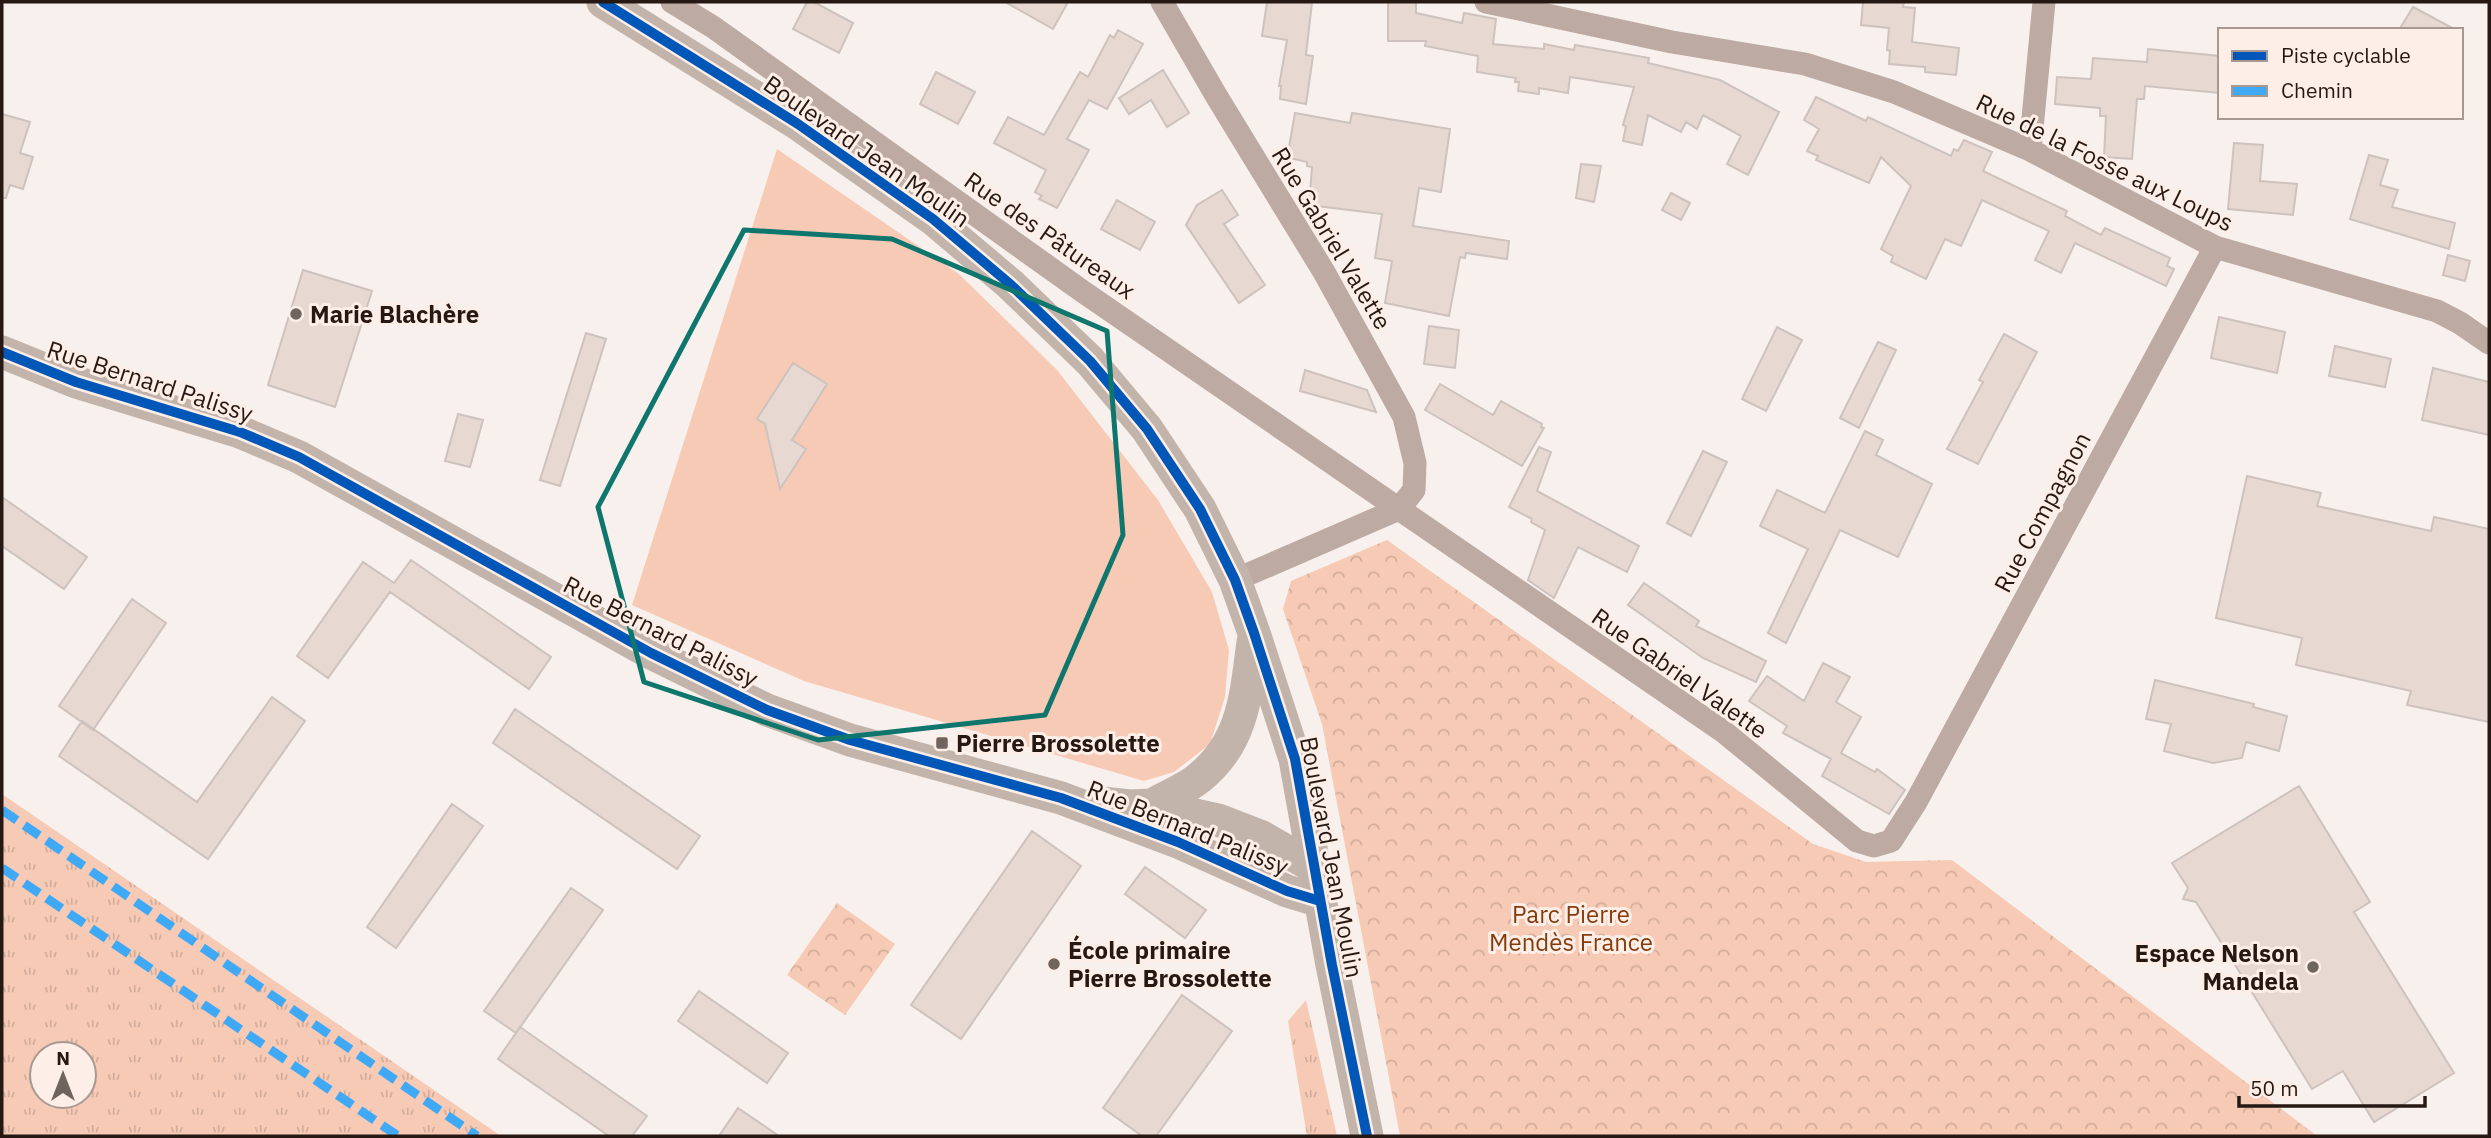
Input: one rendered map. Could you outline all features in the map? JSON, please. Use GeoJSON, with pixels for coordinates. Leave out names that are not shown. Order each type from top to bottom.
{"type":"FeatureCollection","features":[{"type":"Feature","properties":{"kind":"street","name":"Boulevard Jean Moulin"},"geometry":{"type":"LineString","coordinates":[[603,2],[798,124],[933,219],[1010,284],[1090,361],[1147,429],[1200,509],[1234,580],[1295,759],[1367,1136]]}},
{"type":"Feature","properties":{"kind":"street","name":"Rue des Pâtureaux"},"geometry":{"type":"LineString","coordinates":[[672,2],[713,27],[1082,290],[1399,509]]}},
{"type":"Feature","properties":{"kind":"street","name":"Rue Gabriel Valette"},"geometry":{"type":"LineString","coordinates":[[1162,2],[1324,272],[1404,417],[1415,463],[1414,490],[1399,509],[1724,732],[1857,841],[1874,846],[1892,841],[1916,802]]}},
{"type":"Feature","properties":{"kind":"street","name":"Rue de la Fosse aux Loups"},"geometry":{"type":"LineString","coordinates":[[1486,2],[1672,42],[1805,64],[1894,92],[2030,150],[2215,247],[2437,311],[2489,343]]}},
{"type":"Feature","properties":{"kind":"street"},"geometry":{"type":"LineString","coordinates":[[2030,150],[2043,2]]}},
{"type":"Feature","properties":{"kind":"street","name":"Rue Compagnon"},"geometry":{"type":"LineString","coordinates":[[1916,802],[2215,247]]}},
{"type":"Feature","properties":{"kind":"street","name":"Rue Bernard Palissy"},"geometry":{"type":"LineString","coordinates":[[2,352],[76,382],[240,432],[299,457],[651,653],[767,709],[850,740],[1061,798],[1178,842],[1287,891],[1320,901]]}},
{"type":"Feature","properties":{"kind":"street"},"geometry":{"type":"LineString","coordinates":[[1234,580],[1399,509]]}},
{"type":"Feature","properties":{"kind":"street","name":"Rue Bernard Palissy"},"geometry":{"type":"LineString","coordinates":[[1152,805],[1199,779],[1227,750],[1244,710],[1254,633]]}},
{"type":"Feature","properties":{"kind":"street","name":"Rue Bernard Palissy"},"geometry":{"type":"LineString","coordinates":[[1061,798],[1130,806],[1152,805],[1218,820],[1262,837],[1314,867]]}},
{"type":"Feature","properties":{"kind":"highlighted area"},"geometry":{"type":"Polygon","coordinates":[[[744,230],[892,239],[1107,331],[1123,535],[1045,715],[818,740],[644,682],[598,507],[744,230]]]}},
{"type":"Feature","properties":{"kind":"green space"},"geometry":{"type":"Polygon","coordinates":[[[777,149],[959,274],[1057,370],[1158,500],[1212,592],[1229,650],[1225,697],[1210,744],[1174,772],[1144,781],[804,681],[632,605],[777,149]]]}},
{"type":"Feature","properties":{"kind":"green space","name":"Parc Pierre Mendès France"},"geometry":{"type":"Polygon","coordinates":[[[1387,540],[1813,844],[1866,862],[1952,860],[2317,1136],[1400,1136],[1322,724],[1283,609],[1291,581],[1387,540]]]}},
{"type":"Feature","properties":{"kind":"green space"},"geometry":{"type":"Polygon","coordinates":[[[2,794],[501,1136],[2,1136],[2,794]]]}},
{"type":"Feature","properties":{"kind":"green space"},"geometry":{"type":"Polygon","coordinates":[[[837,903],[895,944],[845,1015],[787,975],[837,903]]]}},
{"type":"Feature","properties":{"kind":"green space"},"geometry":{"type":"Polygon","coordinates":[[[1306,1000],[1337,1136],[1307,1136],[1288,1021],[1306,1000]]]}},
{"type":"Feature","properties":{"kind":"building"},"geometry":{"type":"Polygon","coordinates":[[[807,2],[814,2],[853,23],[839,53],[793,29],[807,2]]]}},
{"type":"Feature","properties":{"kind":"building"},"geometry":{"type":"Polygon","coordinates":[[[1005,2],[1068,2],[1053,29],[1005,2]]]}},
{"type":"Feature","properties":{"kind":"building"},"geometry":{"type":"Polygon","coordinates":[[[1267,2],[1312,2],[1306,55],[1313,56],[1306,104],[1280,99],[1279,86],[1287,40],[1262,36],[1267,2]]]}},
{"type":"Feature","properties":{"kind":"building"},"geometry":{"type":"Polygon","coordinates":[[[1388,2],[1416,2],[1416,13],[1462,23],[1464,13],[1496,19],[1493,44],[1544,49],[1544,44],[1574,50],[1575,45],[1649,58],[1648,63],[1720,80],[1779,112],[1748,175],[1727,164],[1741,136],[1703,115],[1697,129],[1686,122],[1681,132],[1648,115],[1642,145],[1623,141],[1626,126],[1623,125],[1634,87],[1570,77],[1568,93],[1539,88],[1539,94],[1518,91],[1519,82],[1515,82],[1516,78],[1477,72],[1478,56],[1425,46],[1426,41],[1388,41],[1388,2]]]}},
{"type":"Feature","properties":{"kind":"building"},"geometry":{"type":"Polygon","coordinates":[[[1863,2],[1904,2],[1903,7],[1915,8],[1912,42],[1959,48],[1956,75],[1925,72],[1925,67],[1889,64],[1889,28],[1861,25],[1863,2]]]}},
{"type":"Feature","properties":{"kind":"building"},"geometry":{"type":"Polygon","coordinates":[[[2413,7],[2452,28],[2400,28],[2413,7]]]}},
{"type":"Feature","properties":{"kind":"building"},"geometry":{"type":"Polygon","coordinates":[[[1118,30],[1143,44],[1107,109],[1089,100],[1067,139],[1089,150],[1057,208],[1039,199],[1042,196],[1035,192],[1046,170],[994,143],[1008,117],[1044,135],[1080,72],[1088,77],[1110,35],[1114,38],[1118,30]]]}},
{"type":"Feature","properties":{"kind":"building"},"geometry":{"type":"Polygon","coordinates":[[[2148,49],[2218,56],[2218,93],[2145,86],[2144,99],[2137,99],[2132,159],[2104,157],[2106,116],[2100,116],[2100,108],[2055,104],[2057,77],[2091,79],[2093,58],[2147,62],[2148,49]]]}},
{"type":"Feature","properties":{"kind":"building"},"geometry":{"type":"Polygon","coordinates":[[[1163,70],[1189,113],[1167,127],[1151,100],[1129,114],[1119,98],[1163,70]]]}},
{"type":"Feature","properties":{"kind":"building"},"geometry":{"type":"Polygon","coordinates":[[[936,72],[975,92],[958,124],[920,104],[936,72]]]}},
{"type":"Feature","properties":{"kind":"building"},"geometry":{"type":"Polygon","coordinates":[[[1816,97],[1866,121],[1868,117],[1951,156],[1954,149],[1958,151],[1964,140],[1992,152],[1983,171],[2067,211],[2065,216],[2101,235],[2105,228],[2170,258],[2167,266],[2174,269],[2166,286],[2075,243],[2061,273],[2035,260],[2049,231],[1982,200],[1961,246],[1945,239],[1926,279],[1891,262],[1893,256],[1881,249],[1911,186],[1881,157],[1869,183],[1816,160],[1818,156],[1807,151],[1819,129],[1804,120],[1816,97]]]}},
{"type":"Feature","properties":{"kind":"building"},"geometry":{"type":"Polygon","coordinates":[[[1295,113],[1350,123],[1352,113],[1450,129],[1441,192],[1419,188],[1413,226],[1509,241],[1507,259],[1466,253],[1465,258],[1460,257],[1449,316],[1385,303],[1392,261],[1375,258],[1382,214],[1309,205],[1312,167],[1307,166],[1307,162],[1290,158],[1291,154],[1288,153],[1295,113]]]}},
{"type":"Feature","properties":{"kind":"building"},"geometry":{"type":"Polygon","coordinates":[[[2,114],[30,122],[20,153],[33,157],[23,189],[10,185],[6,198],[2,198],[2,114]]]}},
{"type":"Feature","properties":{"kind":"building"},"geometry":{"type":"Polygon","coordinates":[[[2234,143],[2263,145],[2260,181],[2297,184],[2293,215],[2228,209],[2234,143]]]}},
{"type":"Feature","properties":{"kind":"building"},"geometry":{"type":"Polygon","coordinates":[[[2369,155],[2388,160],[2380,185],[2398,190],[2392,207],[2455,223],[2449,249],[2350,219],[2369,155]]]}},
{"type":"Feature","properties":{"kind":"building"},"geometry":{"type":"Polygon","coordinates":[[[1581,164],[1601,166],[1594,202],[1576,198],[1581,164]]]}},
{"type":"Feature","properties":{"kind":"building"},"geometry":{"type":"Polygon","coordinates":[[[1222,190],[1238,215],[1224,224],[1265,285],[1239,303],[1186,225],[1197,205],[1222,190]]]}},
{"type":"Feature","properties":{"kind":"building"},"geometry":{"type":"Polygon","coordinates":[[[1671,193],[1690,203],[1681,220],[1662,210],[1671,193]]]}},
{"type":"Feature","properties":{"kind":"building"},"geometry":{"type":"Polygon","coordinates":[[[1117,200],[1155,222],[1140,250],[1101,229],[1117,200]]]}},
{"type":"Feature","properties":{"kind":"building"},"geometry":{"type":"Polygon","coordinates":[[[2448,255],[2470,261],[2465,281],[2443,275],[2448,255]]]}},
{"type":"Feature","properties":{"kind":"building"},"geometry":{"type":"Polygon","coordinates":[[[303,270],[372,291],[335,407],[268,385],[303,270]]]}},
{"type":"Feature","properties":{"kind":"building"},"geometry":{"type":"Polygon","coordinates":[[[2219,317],[2285,332],[2277,373],[2211,358],[2219,317]]]}},
{"type":"Feature","properties":{"kind":"building"},"geometry":{"type":"Polygon","coordinates":[[[1429,326],[1459,330],[1455,368],[1424,364],[1429,326]]]}},
{"type":"Feature","properties":{"kind":"building"},"geometry":{"type":"Polygon","coordinates":[[[1777,327],[1802,340],[1766,411],[1742,399],[1777,327]]]}},
{"type":"Feature","properties":{"kind":"building"},"geometry":{"type":"Polygon","coordinates":[[[586,333],[606,339],[560,486],[540,480],[586,333]]]}},
{"type":"Feature","properties":{"kind":"building"},"geometry":{"type":"Polygon","coordinates":[[[2004,334],[2037,352],[1978,464],[1947,449],[1983,382],[1979,380],[2004,334]]]}},
{"type":"Feature","properties":{"kind":"building"},"geometry":{"type":"Polygon","coordinates":[[[1878,342],[1896,350],[1859,428],[1840,418],[1878,342]]]}},
{"type":"Feature","properties":{"kind":"building"},"geometry":{"type":"Polygon","coordinates":[[[2335,346],[2391,359],[2385,387],[2329,376],[2335,346]]]}},
{"type":"Feature","properties":{"kind":"building"},"geometry":{"type":"Polygon","coordinates":[[[793,363],[827,384],[792,440],[806,449],[780,489],[765,424],[757,419],[793,363]]]}},
{"type":"Feature","properties":{"kind":"building"},"geometry":{"type":"Polygon","coordinates":[[[2433,368],[2489,382],[2489,435],[2422,420],[2433,368]]]}},
{"type":"Feature","properties":{"kind":"building"},"geometry":{"type":"Polygon","coordinates":[[[1305,370],[1367,390],[1376,412],[1300,391],[1305,370]]]}},
{"type":"Feature","properties":{"kind":"building"},"geometry":{"type":"Polygon","coordinates":[[[1440,384],[1493,415],[1501,401],[1542,424],[1541,427],[1544,428],[1522,466],[1425,410],[1440,384]]]}},
{"type":"Feature","properties":{"kind":"building"},"geometry":{"type":"Polygon","coordinates":[[[458,414],[483,420],[470,467],[445,461],[458,414]]]}},
{"type":"Feature","properties":{"kind":"building"},"geometry":{"type":"Polygon","coordinates":[[[1865,431],[1883,440],[1876,455],[1932,484],[1898,557],[1840,530],[1786,643],[1768,633],[1808,549],[1760,526],[1777,490],[1825,513],[1865,431]]]}},
{"type":"Feature","properties":{"kind":"building"},"geometry":{"type":"Polygon","coordinates":[[[1539,447],[1551,452],[1537,491],[1639,546],[1627,572],[1578,547],[1554,598],[1528,580],[1545,530],[1531,522],[1532,519],[1509,507],[1539,447]]]}},
{"type":"Feature","properties":{"kind":"building"},"geometry":{"type":"Polygon","coordinates":[[[1703,451],[1727,462],[1691,536],[1667,523],[1703,451]]]}},
{"type":"Feature","properties":{"kind":"building"},"geometry":{"type":"Polygon","coordinates":[[[2247,476],[2321,493],[2317,506],[2431,531],[2434,517],[2489,529],[2489,722],[2407,705],[2411,691],[2296,665],[2302,638],[2216,618],[2247,476]]]}},
{"type":"Feature","properties":{"kind":"building"},"geometry":{"type":"Polygon","coordinates":[[[2,497],[87,557],[64,589],[2,546],[2,497]]]}},
{"type":"Feature","properties":{"kind":"building"},"geometry":{"type":"Polygon","coordinates":[[[411,560],[551,657],[529,689],[390,592],[328,678],[297,656],[363,562],[394,583],[411,560]]]}},
{"type":"Feature","properties":{"kind":"building"},"geometry":{"type":"Polygon","coordinates":[[[1644,583],[1699,621],[1696,626],[1766,661],[1756,682],[1703,658],[1628,605],[1644,583]]]}},
{"type":"Feature","properties":{"kind":"building"},"geometry":{"type":"Polygon","coordinates":[[[132,599],[166,623],[93,730],[59,706],[132,599]]]}},
{"type":"Feature","properties":{"kind":"building"},"geometry":{"type":"Polygon","coordinates":[[[1823,663],[1850,677],[1836,702],[1861,717],[1841,753],[1875,772],[1877,769],[1905,790],[1889,814],[1822,776],[1831,759],[1783,733],[1787,726],[1749,701],[1767,676],[1804,701],[1823,663]]]}},
{"type":"Feature","properties":{"kind":"building"},"geometry":{"type":"Polygon","coordinates":[[[2155,680],[2254,704],[2253,707],[2287,716],[2279,751],[2246,742],[2242,758],[2213,763],[2164,751],[2171,724],[2146,719],[2155,680]]]}},
{"type":"Feature","properties":{"kind":"building"},"geometry":{"type":"Polygon","coordinates":[[[272,697],[305,721],[208,859],[59,756],[82,721],[197,802],[272,697]]]}},
{"type":"Feature","properties":{"kind":"building"},"geometry":{"type":"Polygon","coordinates":[[[515,709],[700,836],[677,869],[493,743],[515,709]]]}},
{"type":"Feature","properties":{"kind":"building","name":"Espace Nelson Mandela"},"geometry":{"type":"Polygon","coordinates":[[[2299,786],[2370,902],[2354,912],[2454,1073],[2374,1122],[2343,1071],[2312,1089],[2196,902],[2183,899],[2188,888],[2172,863],[2299,786]]]}},
{"type":"Feature","properties":{"kind":"building"},"geometry":{"type":"Polygon","coordinates":[[[452,804],[483,826],[396,948],[367,927],[452,804]]]}},
{"type":"Feature","properties":{"kind":"building"},"geometry":{"type":"Polygon","coordinates":[[[1032,831],[1081,866],[961,1039],[911,1005],[1032,831]]]}},
{"type":"Feature","properties":{"kind":"building"},"geometry":{"type":"Polygon","coordinates":[[[1145,867],[1206,910],[1185,938],[1125,894],[1145,867]]]}},
{"type":"Feature","properties":{"kind":"building"},"geometry":{"type":"Polygon","coordinates":[[[571,888],[603,910],[516,1033],[484,1011],[571,888]]]}},
{"type":"Feature","properties":{"kind":"building"},"geometry":{"type":"Polygon","coordinates":[[[699,991],[788,1053],[767,1083],[678,1021],[699,991]]]}},
{"type":"Feature","properties":{"kind":"building"},"geometry":{"type":"Polygon","coordinates":[[[1182,995],[1232,1031],[1156,1136],[1142,1136],[1103,1108],[1182,995]]]}},
{"type":"Feature","properties":{"kind":"building"},"geometry":{"type":"Polygon","coordinates":[[[520,1027],[647,1116],[632,1136],[609,1136],[498,1059],[520,1027]]]}},
{"type":"Feature","properties":{"kind":"building"},"geometry":{"type":"Polygon","coordinates":[[[738,1108],[779,1136],[719,1136],[738,1108]]]}},
{"type":"Feature","properties":{"kind":"marked path"},"geometry":{"type":"LineString","coordinates":[[2,810],[477,1136]]}},
{"type":"Feature","properties":{"kind":"marked path"},"geometry":{"type":"LineString","coordinates":[[2,868],[398,1136]]}},
{"type":"Feature","properties":{"kind":"cycle path"},"geometry":{"type":"LineString","coordinates":[[603,2],[798,124],[933,219],[1010,284],[1090,361],[1147,429],[1200,509],[1235,580],[1295,759],[1332,965],[1367,1136]]}},
{"type":"Feature","properties":{"kind":"cycle path"},"geometry":{"type":"LineString","coordinates":[[2,352],[76,382],[240,432],[299,457],[651,653],[767,710],[850,740],[1061,798],[1178,842],[1287,891],[1320,901]]}},
{"type":"Feature","properties":{"kind":"place","name":"Marie Blachère"},"geometry":{"type":"Point","coordinates":[296,314]}},
{"type":"Feature","properties":{"kind":"place","name":"Pierre Brossolette"},"geometry":{"type":"Point","coordinates":[942,743]}},
{"type":"Feature","properties":{"kind":"place","name":"École primaire Pierre Brossolette"},"geometry":{"type":"Point","coordinates":[1054,964]}},
{"type":"Feature","properties":{"kind":"place","name":"Espace Nelson Mandela"},"geometry":{"type":"Point","coordinates":[2313,967]}}]}
